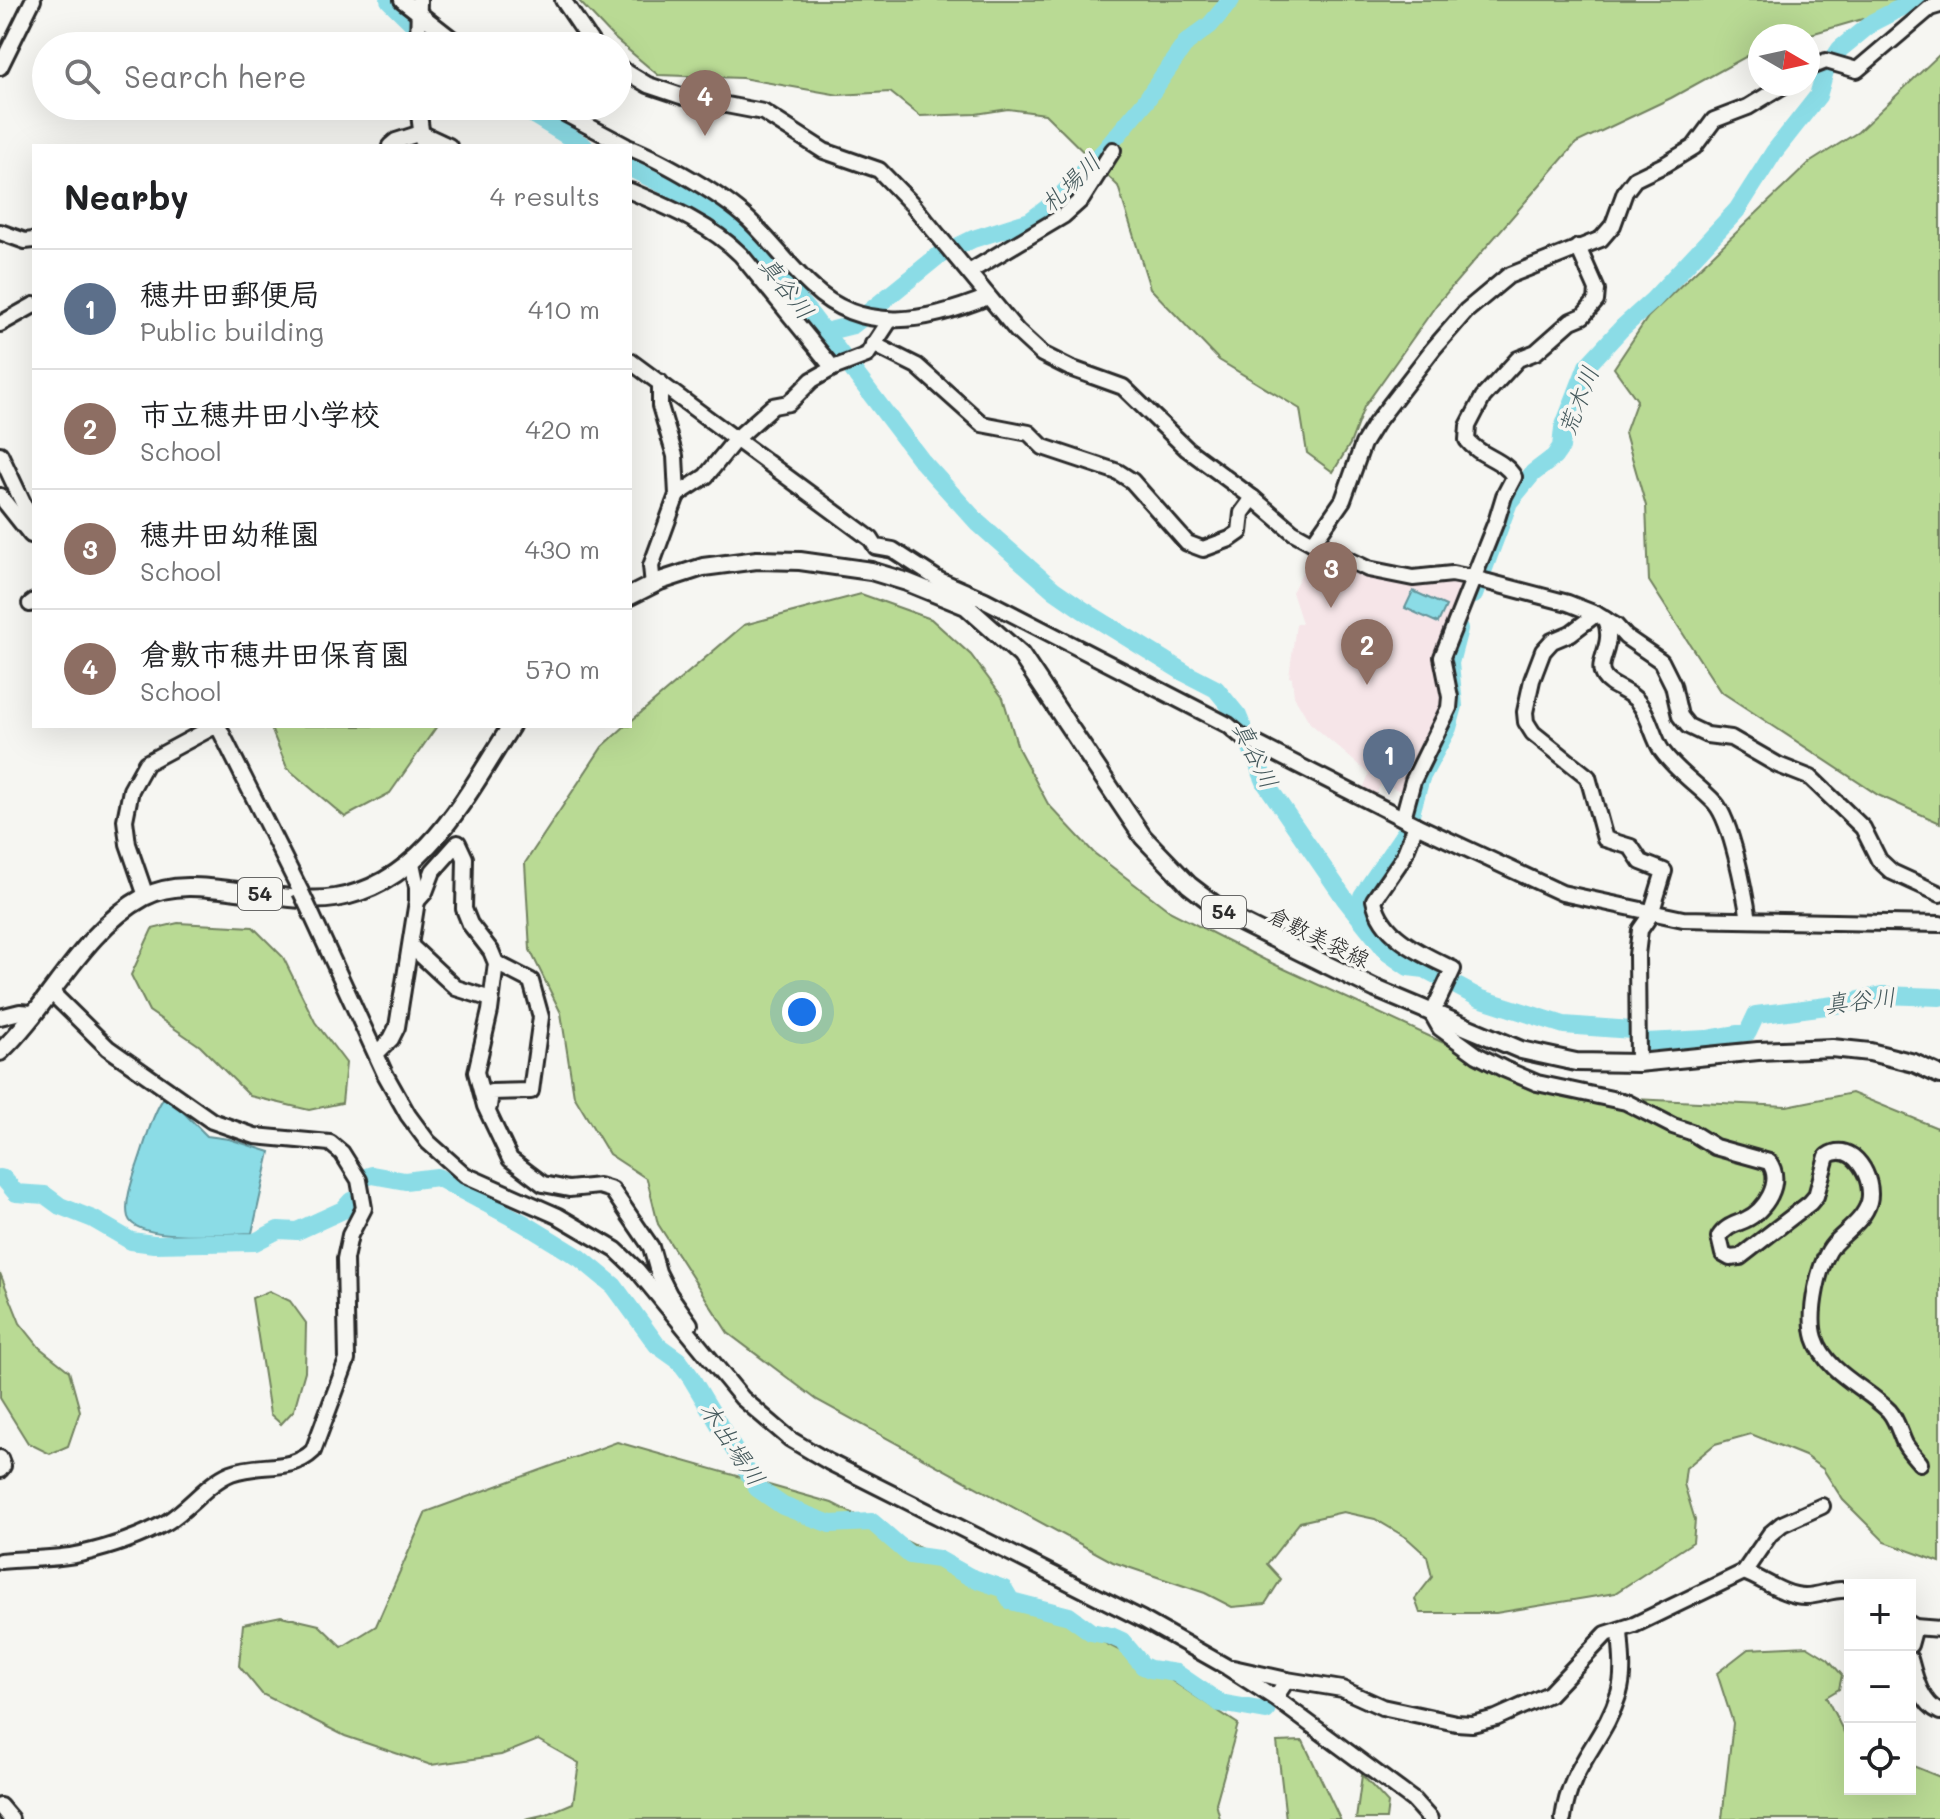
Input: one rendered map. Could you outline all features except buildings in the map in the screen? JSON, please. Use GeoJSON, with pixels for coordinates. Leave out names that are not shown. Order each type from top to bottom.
{"type":"FeatureCollection","features":[{"type":"Feature","properties":{"kind":"main road","name":"倉敷美袋線"},"geometry":{"type":"LineString","coordinates":[[632,595],[703,567],[757,560],[800,561],[871,571],[966,606],[1021,655],[1143,837],[1189,885],[1232,918],[1376,989],[1435,1008],[1521,1050],[1576,1062],[1832,1048],[1914,1063],[1940,1075]]}},
{"type":"Feature","properties":{"kind":"main road","name":"54"},"geometry":{"type":"LineString","coordinates":[[0,1052],[33,1017],[108,922],[146,896],[195,887],[315,900],[337,898],[383,882],[412,863],[443,830],[510,728]]}},
{"type":"Feature","properties":{"kind":"street"},"geometry":{"type":"LineString","coordinates":[[0,67],[33,0]]}},
{"type":"Feature","properties":{"kind":"street"},"geometry":{"type":"LineString","coordinates":[[402,0],[418,19],[439,32]]}},
{"type":"Feature","properties":{"kind":"street"},"geometry":{"type":"LineString","coordinates":[[418,32],[419,0]]}},
{"type":"Feature","properties":{"kind":"street"},"geometry":{"type":"LineString","coordinates":[[563,0],[585,32]]}},
{"type":"Feature","properties":{"kind":"street"},"geometry":{"type":"LineString","coordinates":[[1820,65],[1832,62],[1857,70],[1930,8],[1940,5]]}},
{"type":"Feature","properties":{"kind":"street"},"geometry":{"type":"LineString","coordinates":[[632,75],[648,85],[684,97],[763,112],[824,151],[879,170],[912,204],[1017,331],[1042,354],[1070,368],[1123,387],[1187,449],[1293,532],[1368,569],[1413,578],[1452,574],[1478,579],[1568,603],[1601,616],[1661,661],[1673,685],[1680,716],[1688,726],[1707,735],[1731,738],[1778,765],[1811,778],[1863,828],[1879,860],[1892,872],[1940,894]]}},
{"type":"Feature","properties":{"kind":"street"},"geometry":{"type":"LineString","coordinates":[[1313,543],[1343,500],[1363,444],[1376,423],[1466,311],[1508,276],[1601,239],[1613,225],[1625,192],[1635,179],[1694,147],[1714,120],[1766,96]]}},
{"type":"Feature","properties":{"kind":"street"},"geometry":{"type":"LineString","coordinates":[[577,120],[622,144]]}},
{"type":"Feature","properties":{"kind":"street"},"geometry":{"type":"LineString","coordinates":[[392,144],[422,139]]}},
{"type":"Feature","properties":{"kind":"street"},"geometry":{"type":"LineString","coordinates":[[632,149],[728,202],[814,289],[845,309],[890,320],[945,313],[988,297]]}},
{"type":"Feature","properties":{"kind":"street"},"geometry":{"type":"LineString","coordinates":[[969,272],[1063,216],[1082,199],[1113,150]]}},
{"type":"Feature","properties":{"kind":"street"},"geometry":{"type":"LineString","coordinates":[[632,192],[724,238],[833,368]]}},
{"type":"Feature","properties":{"kind":"street"},"geometry":{"type":"LineString","coordinates":[[0,232],[25,241],[32,240]]}},
{"type":"Feature","properties":{"kind":"street"},"geometry":{"type":"LineString","coordinates":[[1578,247],[1597,290],[1596,301],[1583,316],[1571,321],[1536,352],[1518,359],[1483,397],[1468,426],[1467,440],[1475,450],[1509,468],[1514,477],[1504,496],[1478,579],[1442,657],[1450,697],[1449,708],[1413,781],[1403,858],[1374,900],[1376,910],[1393,935],[1418,952],[1453,969],[1435,1008],[1440,1028],[1477,1055],[1526,1079],[1626,1102],[1691,1132],[1715,1147],[1769,1162],[1774,1169],[1774,1189],[1762,1206],[1747,1219],[1723,1230],[1719,1237],[1723,1254],[1730,1258],[1746,1254],[1810,1203],[1816,1196],[1827,1156],[1841,1151],[1856,1159],[1867,1173],[1869,1204],[1824,1259],[1814,1305],[1815,1338],[1823,1353],[1844,1377],[1889,1411],[1906,1446],[1920,1463]]}},
{"type":"Feature","properties":{"kind":"street"},"geometry":{"type":"LineString","coordinates":[[0,324],[32,306]]}},
{"type":"Feature","properties":{"kind":"street"},"geometry":{"type":"LineString","coordinates":[[677,495],[686,492],[706,476],[736,439],[773,406],[789,403],[812,380],[867,355],[890,320]]}},
{"type":"Feature","properties":{"kind":"street"},"geometry":{"type":"LineString","coordinates":[[873,344],[917,366],[982,424],[1029,433],[1043,447],[1118,472],[1132,481],[1187,543],[1203,549],[1230,539],[1240,532],[1242,513],[1253,498]]}},
{"type":"Feature","properties":{"kind":"street"},"geometry":{"type":"LineString","coordinates":[[632,362],[871,539],[876,547],[871,571]]}},
{"type":"Feature","properties":{"kind":"street"},"geometry":{"type":"LineString","coordinates":[[653,585],[651,566],[677,495],[675,456],[660,406],[660,382]]}},
{"type":"Feature","properties":{"kind":"street"},"geometry":{"type":"LineString","coordinates":[[0,454],[31,520],[32,534]]}},
{"type":"Feature","properties":{"kind":"street"},"geometry":{"type":"LineString","coordinates":[[0,496],[32,534]]}},
{"type":"Feature","properties":{"kind":"street"},"geometry":{"type":"LineString","coordinates":[[876,547],[893,550],[939,580],[985,600],[1214,717],[1241,736],[1410,822],[1562,893],[1683,919],[1940,924]]}},
{"type":"Feature","properties":{"kind":"street"},"geometry":{"type":"LineString","coordinates":[[1601,616],[1552,641],[1543,651],[1525,712],[1526,722],[1533,733],[1588,777],[1605,839],[1631,847],[1641,862],[1664,871],[1651,914],[1640,930],[1637,955],[1638,1058]]}},
{"type":"Feature","properties":{"kind":"street"},"geometry":{"type":"LineString","coordinates":[[1601,616],[1611,632],[1601,666],[1602,674],[1608,682],[1623,688],[1638,701],[1663,752],[1715,804],[1738,860],[1749,920]]}},
{"type":"Feature","properties":{"kind":"street"},"geometry":{"type":"LineString","coordinates":[[146,896],[128,844],[125,820],[131,790],[146,763],[212,728]]}},
{"type":"Feature","properties":{"kind":"street"},"geometry":{"type":"LineString","coordinates":[[217,728],[301,892],[408,1115],[444,1157],[465,1175],[558,1216],[616,1250],[637,1270],[720,1373],[769,1423],[790,1439],[829,1462],[1142,1619],[1227,1667],[1275,1698],[1413,1800],[1430,1819]]}},
{"type":"Feature","properties":{"kind":"street"},"geometry":{"type":"LineString","coordinates":[[417,901],[425,892],[433,871],[458,843],[465,858],[464,909],[470,924],[491,951],[496,963],[476,1072],[488,1114],[510,1159],[543,1184],[569,1189],[599,1186],[612,1190],[651,1247],[658,1272],[669,1294],[704,1342],[720,1373]]}},
{"type":"Feature","properties":{"kind":"street"},"geometry":{"type":"LineString","coordinates":[[377,1053],[391,1039],[397,1027],[417,901],[412,863]]}},
{"type":"Feature","properties":{"kind":"street"},"geometry":{"type":"LineString","coordinates":[[411,946],[456,988],[491,999]]}},
{"type":"Feature","properties":{"kind":"street"},"geometry":{"type":"LineString","coordinates":[[488,1114],[491,1092],[531,1091],[541,1017],[531,981],[496,963]]}},
{"type":"Feature","properties":{"kind":"street"},"geometry":{"type":"LineString","coordinates":[[0,1561],[78,1555],[135,1539],[184,1511],[211,1486],[231,1473],[289,1465],[303,1460],[313,1451],[347,1360],[345,1259],[350,1235],[364,1208],[359,1180],[342,1153],[330,1143],[255,1136],[212,1121],[108,1048],[52,993]]}},
{"type":"Feature","properties":{"kind":"street"},"geometry":{"type":"LineString","coordinates":[[0,1017],[20,1012],[32,1013],[33,1017]]}},
{"type":"Feature","properties":{"kind":"street"},"geometry":{"type":"LineString","coordinates":[[0,1458],[3,1466],[0,1470]]}},
{"type":"Feature","properties":{"kind":"street"},"geometry":{"type":"LineString","coordinates":[[1227,1667],[1342,1689],[1382,1707],[1472,1724],[1496,1718],[1549,1694],[1606,1634],[1744,1572],[1770,1534],[1782,1524],[1822,1506]]}},
{"type":"Feature","properties":{"kind":"street"},"geometry":{"type":"LineString","coordinates":[[1744,1572],[1788,1593],[1807,1597],[1835,1588],[1844,1589]]}},
{"type":"Feature","properties":{"kind":"street"},"geometry":{"type":"LineString","coordinates":[[1916,1626],[1940,1629]]}},
{"type":"Feature","properties":{"kind":"street"},"geometry":{"type":"LineString","coordinates":[[1563,1819],[1570,1785],[1611,1713],[1619,1691],[1623,1675],[1620,1630]]}},
{"type":"Feature","properties":{"kind":"street"},"geometry":{"type":"LineString","coordinates":[[1275,1698],[1287,1680]]}},
{"type":"Feature","properties":{"kind":"street"},"geometry":{"type":"LineString","coordinates":[[1916,1683],[1929,1704],[1940,1712]]}},
{"type":"Feature","properties":{"kind":"street"},"geometry":{"type":"LineString","coordinates":[[0,1806],[11,1819]]}},
{"type":"Feature","properties":{"kind":"shaded area"},"geometry":{"type":"Polygon","coordinates":[[[1314,550],[1440,580],[1465,582],[1445,631],[1438,658],[1445,700],[1410,772],[1405,793],[1382,783],[1375,796],[1363,789],[1369,774],[1310,723],[1294,696],[1292,678],[1289,677],[1296,624],[1302,623],[1292,592],[1314,550]]]}},
{"type":"Feature","properties":{"kind":"green space"},"geometry":{"type":"Polygon","coordinates":[[[578,0],[1928,0],[1820,31],[1820,24],[1748,24],[1748,56],[1671,98],[1576,143],[1437,304],[1364,407],[1350,444],[1333,472],[1307,453],[1300,409],[1219,360],[1150,288],[1118,186],[1045,114],[1008,109],[976,114],[920,116],[890,92],[839,95],[742,78],[658,75],[632,53],[632,32],[608,32],[578,0]]]}},
{"type":"Feature","properties":{"kind":"green space"},"geometry":{"type":"Polygon","coordinates":[[[1940,54],[1940,823],[1878,795],[1720,691],[1649,581],[1646,506],[1625,433],[1637,400],[1614,368],[1648,317],[1809,163],[1858,132],[1940,54]]]}},
{"type":"Feature","properties":{"kind":"green space"},"geometry":{"type":"Polygon","coordinates":[[[861,594],[931,619],[971,655],[1003,698],[1018,748],[1048,804],[1094,853],[1171,912],[1265,960],[1459,1050],[1567,1096],[1787,1106],[1852,1093],[1940,1129],[1940,1562],[1885,1542],[1843,1500],[1823,1469],[1805,1456],[1751,1434],[1715,1444],[1686,1468],[1684,1484],[1695,1520],[1693,1542],[1615,1593],[1496,1613],[1420,1613],[1415,1599],[1432,1577],[1427,1556],[1407,1538],[1375,1519],[1343,1512],[1300,1522],[1267,1564],[1281,1579],[1265,1604],[1232,1607],[1205,1593],[1113,1562],[817,1400],[728,1333],[658,1224],[647,1179],[609,1154],[574,1096],[561,1013],[530,950],[525,863],[602,747],[623,728],[632,728],[632,720],[744,625],[861,594]]]}},
{"type":"Feature","properties":{"kind":"green space"},"geometry":{"type":"Polygon","coordinates":[[[271,728],[436,728],[390,793],[345,817],[287,768],[271,728]]]}},
{"type":"Feature","properties":{"kind":"green space"},"geometry":{"type":"Polygon","coordinates":[[[178,923],[253,927],[283,957],[315,1022],[346,1063],[342,1103],[309,1110],[250,1096],[200,1046],[149,1011],[131,975],[152,929],[178,923]]]}},
{"type":"Feature","properties":{"kind":"green space"},"geometry":{"type":"Polygon","coordinates":[[[0,1273],[20,1323],[40,1348],[69,1371],[80,1411],[68,1446],[50,1454],[28,1443],[0,1398],[0,1273]]]}},
{"type":"Feature","properties":{"kind":"green space"},"geometry":{"type":"Polygon","coordinates":[[[269,1291],[290,1301],[306,1323],[305,1371],[294,1410],[281,1424],[270,1414],[252,1298],[269,1291]]]}},
{"type":"Feature","properties":{"kind":"green space"},"geometry":{"type":"Polygon","coordinates":[[[617,1442],[832,1503],[1146,1664],[1238,1724],[1216,1803],[1220,1819],[525,1819],[573,1803],[579,1763],[538,1740],[501,1755],[431,1765],[345,1736],[262,1694],[239,1666],[243,1624],[281,1616],[319,1625],[342,1647],[376,1626],[426,1512],[617,1442]]]}},
{"type":"Feature","properties":{"kind":"green space"},"geometry":{"type":"Polygon","coordinates":[[[1807,1646],[1828,1659],[1842,1675],[1839,1689],[1826,1697],[1844,1732],[1844,1795],[1916,1795],[1916,1767],[1940,1777],[1940,1819],[1722,1819],[1733,1723],[1717,1673],[1748,1649],[1807,1646]]]}},
{"type":"Feature","properties":{"kind":"green space"},"geometry":{"type":"Polygon","coordinates":[[[1303,1741],[1340,1819],[1286,1819],[1277,1742],[1303,1741]]]}},
{"type":"Feature","properties":{"kind":"green space"},"geometry":{"type":"Polygon","coordinates":[[[1362,1775],[1388,1803],[1386,1819],[1356,1819],[1362,1775]]]}},
{"type":"Feature","properties":{"kind":"water"},"geometry":{"type":"Polygon","coordinates":[[[1413,591],[1446,606],[1438,623],[1405,608],[1413,591]]]}},
{"type":"Feature","properties":{"kind":"water"},"geometry":{"type":"Polygon","coordinates":[[[166,1095],[207,1136],[229,1139],[270,1152],[252,1233],[164,1233],[135,1225],[128,1217],[128,1197],[134,1176],[153,1118],[166,1095]]]}},
{"type":"Feature","properties":{"kind":"waterway","name":"真谷川"},"geometry":{"type":"LineString","coordinates":[[389,0],[422,32]]}},
{"type":"Feature","properties":{"kind":"waterway","name":"札場川"},"geometry":{"type":"LineString","coordinates":[[825,332],[853,325],[938,256],[973,239],[1030,221],[1054,203],[1105,150],[1145,102],[1186,43],[1210,25],[1231,0]]}},
{"type":"Feature","properties":{"kind":"waterway","name":"荒木川"},"geometry":{"type":"LineString","coordinates":[[1474,595],[1509,502],[1533,473],[1554,457],[1561,447],[1563,428],[1587,366],[1737,210],[1774,152],[1818,96],[1825,71],[1840,49],[1873,22],[1916,0]]}},
{"type":"Feature","properties":{"kind":"waterway","name":"真谷川"},"geometry":{"type":"LineString","coordinates":[[542,120],[581,144]]}},
{"type":"Feature","properties":{"kind":"waterway","name":"真谷川"},"geometry":{"type":"LineString","coordinates":[[632,169],[705,205],[748,240],[811,315],[921,460],[978,523],[1054,590],[1185,673],[1216,689],[1238,716],[1266,784],[1345,899],[1388,953],[1408,967],[1425,969],[1479,998],[1564,1025],[1632,1030],[1646,1042],[1707,1039],[1748,1032],[1756,1015],[1842,1004],[1882,995],[1940,997]]}},
{"type":"Feature","properties":{"kind":"waterway","name":"荒木川"},"geometry":{"type":"LineString","coordinates":[[1365,922],[1362,896],[1406,831],[1421,778],[1448,728],[1454,706],[1450,663],[1459,629]]}},
{"type":"Feature","properties":{"kind":"waterway","name":"木出場川"},"geometry":{"type":"LineString","coordinates":[[363,1178],[372,1175],[405,1181],[437,1177],[580,1258],[614,1286],[657,1345],[678,1360],[757,1488],[783,1506],[830,1524],[872,1522],[910,1555],[938,1559],[970,1577],[1004,1589],[1011,1601],[1069,1616],[1091,1632],[1122,1641],[1143,1666],[1176,1673],[1220,1703],[1266,1711]]}},
{"type":"Feature","properties":{"kind":"waterway","name":"木出場川"},"geometry":{"type":"LineString","coordinates":[[0,1178],[16,1193],[45,1195],[60,1206],[93,1219],[131,1241],[154,1244],[255,1242],[278,1230],[297,1231],[343,1210],[351,1201]]}},
{"type":"Feature","properties":{"kind":"place","name":"倉敷市穂井田保育園"},"geometry":{"type":"Point","coordinates":[705,136]}},
{"type":"Feature","properties":{"kind":"place","name":"穂井田幼稚園"},"geometry":{"type":"Point","coordinates":[1331,608]}},
{"type":"Feature","properties":{"kind":"place","name":"市立穂井田小学校"},"geometry":{"type":"Point","coordinates":[1367,685]}},
{"type":"Feature","properties":{"kind":"place","name":"穂井田郵便局"},"geometry":{"type":"Point","coordinates":[1389,795]}}]}
